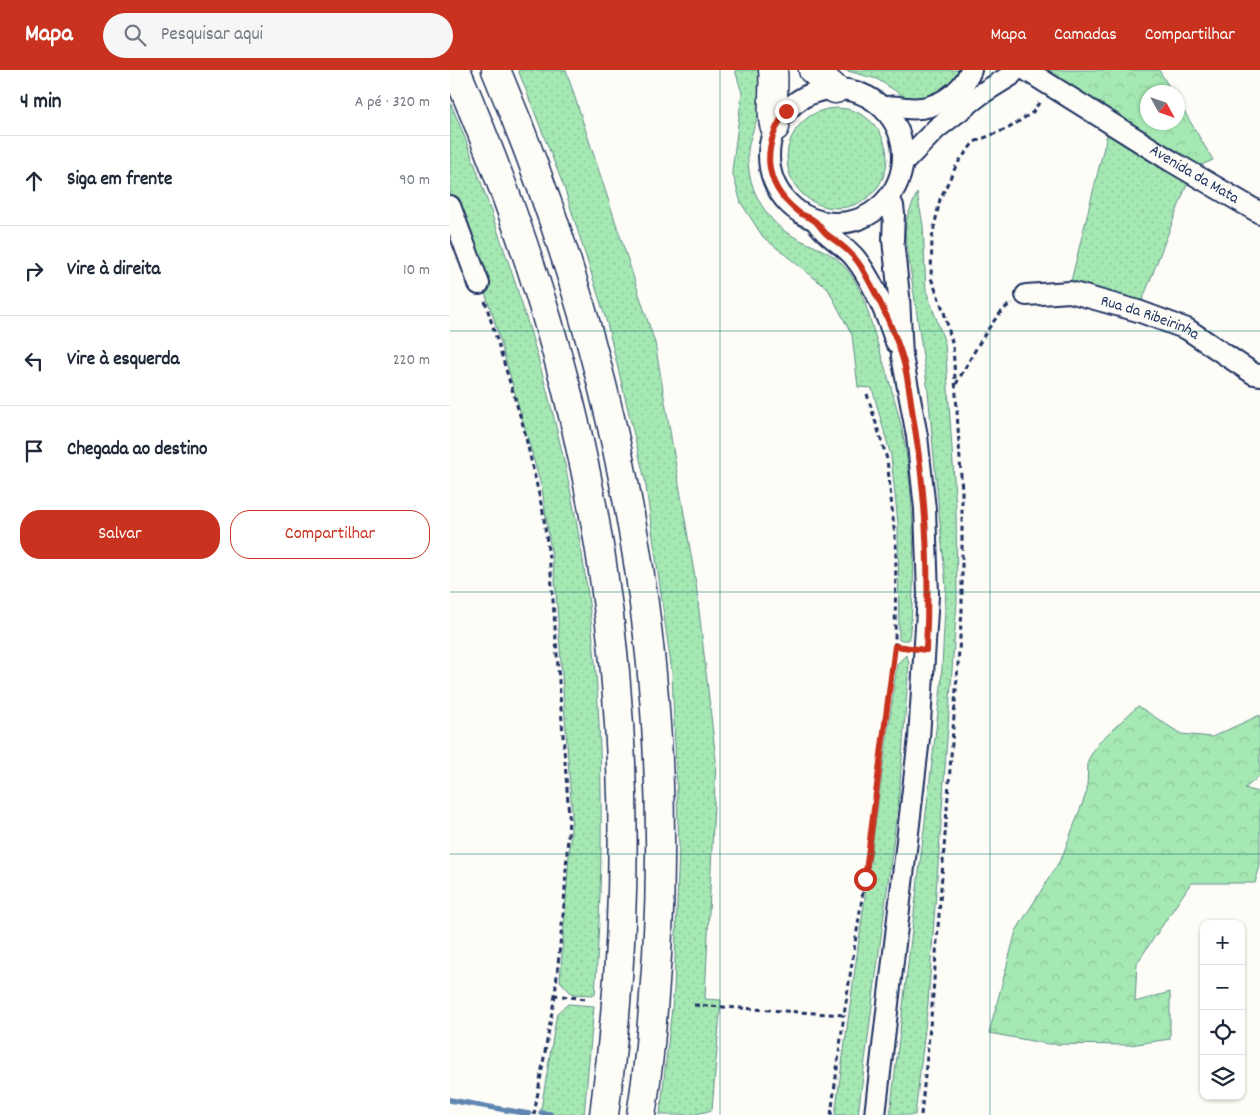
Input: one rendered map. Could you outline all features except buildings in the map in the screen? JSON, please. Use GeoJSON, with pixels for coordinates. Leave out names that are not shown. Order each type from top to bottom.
{"type":"FeatureCollection","features":[{"type":"Feature","properties":{"kind":"highway"},"geometry":{"type":"LineString","coordinates":[[456,70],[505,193],[545,312],[577,433],[603,569],[617,688],[624,839],[620,964],[604,1115]]}},
{"type":"Feature","properties":{"kind":"highway"},"geometry":{"type":"LineString","coordinates":[[496,70],[549,206],[585,318],[619,454],[642,589],[657,732],[660,820],[656,969],[641,1115]]}},
{"type":"Feature","properties":{"kind":"highway"},"geometry":{"type":"LineString","coordinates":[[773,70],[772,116],[775,127]]}},
{"type":"Feature","properties":{"kind":"highway"},"geometry":{"type":"LineString","coordinates":[[813,70],[835,89]]}},
{"type":"Feature","properties":{"kind":"street"},"geometry":{"type":"LineString","coordinates":[[884,108],[893,106],[919,108],[944,101],[964,84],[971,70]]}},
{"type":"Feature","properties":{"kind":"street"},"geometry":{"type":"LineString","coordinates":[[903,163],[937,128],[981,94],[1010,76],[1015,70]]}},
{"type":"Feature","properties":{"kind":"street","name":"Avenida da Mata"},"geometry":{"type":"LineString","coordinates":[[1026,70],[1171,161],[1260,213]]}},
{"type":"Feature","properties":{"kind":"street"},"geometry":{"type":"LineString","coordinates":[[835,89],[861,94],[884,108],[896,124],[902,143],[903,163],[899,182],[888,199],[874,213],[856,221],[836,224],[816,221],[798,213],[784,200],[774,184],[769,165],[769,145],[775,127],[786,111],[800,99],[817,91],[835,89]]}},
{"type":"Feature","properties":{"kind":"street"},"geometry":{"type":"LineString","coordinates":[[875,1115],[917,757],[926,650],[928,595],[925,509],[917,436],[902,356],[899,296],[893,240],[894,214],[893,206],[888,199]]}},
{"type":"Feature","properties":{"kind":"street"},"geometry":{"type":"LineString","coordinates":[[450,206],[479,284]]}},
{"type":"Feature","properties":{"kind":"street"},"geometry":{"type":"LineString","coordinates":[[816,221],[828,236],[847,249],[862,268],[902,356]]}},
{"type":"Feature","properties":{"kind":"street","name":"Rua da Ribeirinha"},"geometry":{"type":"LineString","coordinates":[[1026,295],[1070,292],[1138,311],[1187,329],[1254,374],[1260,374]]}},
{"type":"Feature","properties":{"kind":"path"},"geometry":{"type":"LineString","coordinates":[[921,1115],[934,987],[962,611],[962,492],[953,346],[944,312],[931,278],[932,238],[940,199],[957,164],[974,142],[1010,128],[1032,112],[1051,86]]}},
{"type":"Feature","properties":{"kind":"path"},"geometry":{"type":"LineString","coordinates":[[479,284],[523,425],[543,512],[551,573],[569,816],[564,905],[555,995],[534,1115]]}},
{"type":"Feature","properties":{"kind":"path"},"geometry":{"type":"LineString","coordinates":[[956,384],[988,330],[1006,306],[1026,295]]}},
{"type":"Feature","properties":{"kind":"path"},"geometry":{"type":"LineString","coordinates":[[831,1115],[868,859],[895,646],[896,547],[887,459],[867,394]]}},
{"type":"Feature","properties":{"kind":"path"},"geometry":{"type":"LineString","coordinates":[[895,646],[926,650]]}},
{"type":"Feature","properties":{"kind":"path"},"geometry":{"type":"LineString","coordinates":[[555,995],[585,998]]}},
{"type":"Feature","properties":{"kind":"path"},"geometry":{"type":"LineString","coordinates":[[694,1005],[844,1015]]}},
{"type":"Feature","properties":{"kind":"green space"},"geometry":{"type":"Polygon","coordinates":[[[518,70],[566,70],[655,343],[696,584],[716,760],[705,999],[721,1000],[712,1110],[693,1115],[660,1115],[674,990],[679,846],[672,672],[645,480],[607,323],[564,187],[518,70]]]}},
{"type":"Feature","properties":{"kind":"green space"},"geometry":{"type":"Polygon","coordinates":[[[735,70],[759,70],[762,81],[762,101],[748,150],[750,176],[754,191],[766,212],[777,225],[796,238],[830,255],[849,272],[864,300],[886,371],[905,444],[912,504],[914,573],[909,640],[899,640],[898,523],[891,456],[872,388],[858,387],[852,335],[828,289],[763,237],[741,203],[732,171],[742,93],[735,70]]]}},
{"type":"Feature","properties":{"kind":"green space"},"geometry":{"type":"Polygon","coordinates":[[[844,70],[963,70],[951,91],[911,101],[877,79],[844,70]]]}},
{"type":"Feature","properties":{"kind":"green space"},"geometry":{"type":"Polygon","coordinates":[[[1041,70],[1159,70],[1168,85],[1140,85],[1140,130],[1185,130],[1185,113],[1213,160],[1199,166],[1041,70]]]}},
{"type":"Feature","properties":{"kind":"green space"},"geometry":{"type":"Polygon","coordinates":[[[450,102],[478,174],[512,273],[546,385],[560,443],[583,558],[591,616],[599,714],[601,875],[595,995],[572,994],[560,981],[572,813],[555,579],[542,489],[494,319],[450,193],[450,102]]]}},
{"type":"Feature","properties":{"kind":"green space"},"geometry":{"type":"Polygon","coordinates":[[[837,108],[856,112],[873,122],[883,139],[887,158],[883,177],[873,194],[856,204],[837,208],[818,204],[801,194],[791,177],[787,158],[791,139],[801,122],[818,112],[837,108]]]}},
{"type":"Feature","properties":{"kind":"green space"},"geometry":{"type":"Polygon","coordinates":[[[1108,131],[1189,179],[1141,304],[1070,285],[1108,131]]]}},
{"type":"Feature","properties":{"kind":"green space"},"geometry":{"type":"Polygon","coordinates":[[[917,193],[923,225],[926,290],[945,343],[956,509],[957,601],[928,1003],[915,1115],[890,1115],[941,687],[946,588],[928,391],[905,232],[907,217],[917,193]]]}},
{"type":"Feature","properties":{"kind":"green space"},"geometry":{"type":"Polygon","coordinates":[[[906,655],[909,662],[899,797],[858,1115],[835,1115],[897,664],[906,655]]]}},
{"type":"Feature","properties":{"kind":"green space"},"geometry":{"type":"Polygon","coordinates":[[[1138,706],[1181,734],[1212,737],[1260,715],[1260,776],[1245,788],[1260,793],[1260,866],[1255,883],[1191,883],[1137,963],[1135,1002],[1170,992],[1170,1039],[1130,1045],[1048,1044],[989,1033],[1016,931],[1062,857],[1087,791],[1088,760],[1099,742],[1138,706]]]}},
{"type":"Feature","properties":{"kind":"green space"},"geometry":{"type":"Polygon","coordinates":[[[568,1004],[594,1006],[584,1115],[540,1115],[557,1013],[568,1004]]]}},
{"type":"Feature","properties":{"kind":"waterway"},"geometry":{"type":"LineString","coordinates":[[450,1100],[529,1114]]}},
{"type":"Feature","properties":{"kind":"waterway"},"geometry":{"type":"LineString","coordinates":[[541,1113],[550,1114]]}},
{"type":"Feature","properties":{"kind":"route"},"geometry":{"type":"LineString","coordinates":[[786,111],[775,127],[769,145],[769,165],[774,184],[784,200],[798,213],[816,221],[828,236],[837,240],[847,249],[870,282],[902,356],[917,436],[925,509],[928,595],[926,650],[895,646],[865,879]]}}]}
